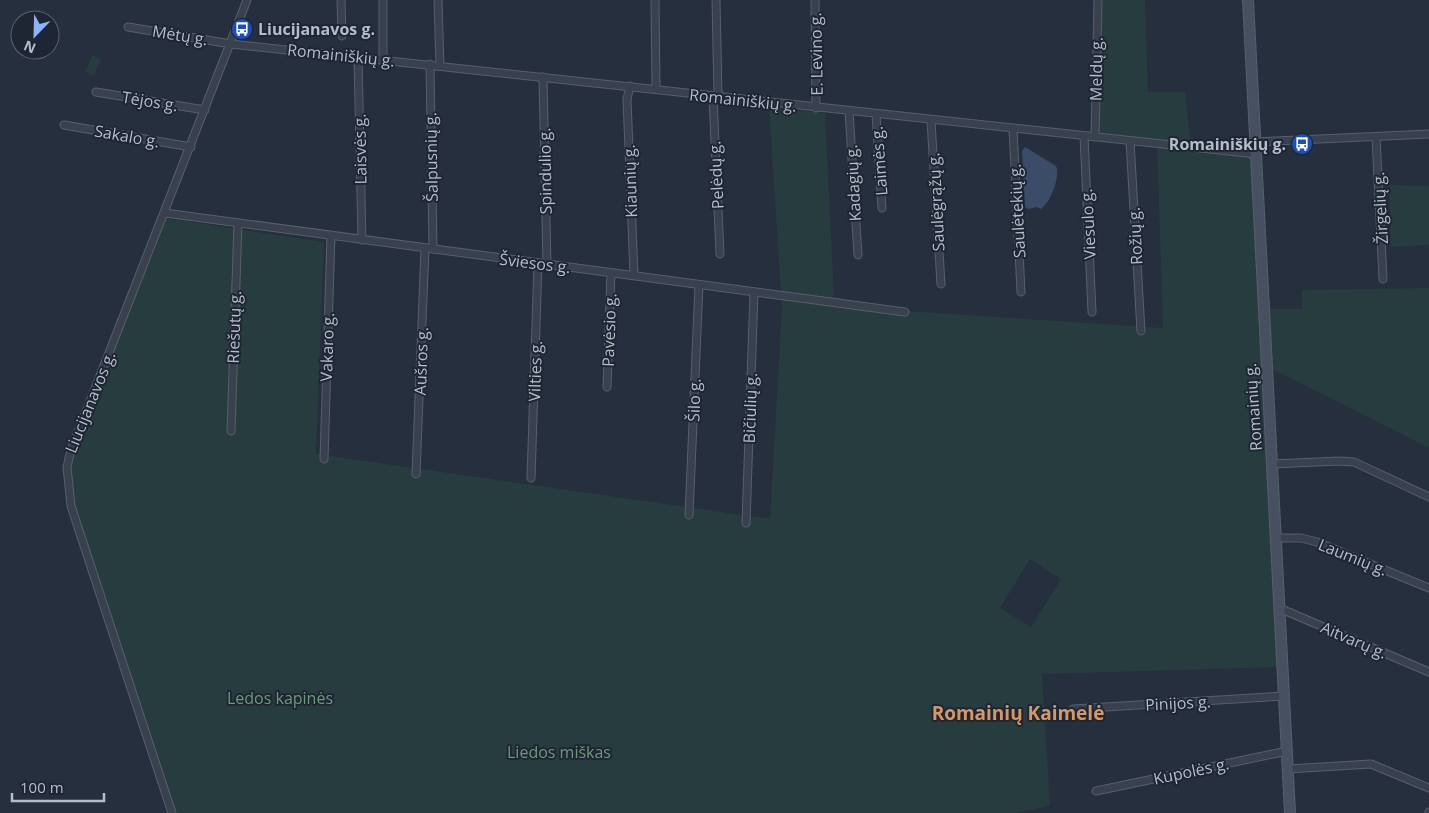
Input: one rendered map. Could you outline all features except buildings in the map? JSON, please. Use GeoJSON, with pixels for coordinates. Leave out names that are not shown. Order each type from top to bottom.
{"type":"FeatureCollection","features":[{"type":"Feature","properties":{"kind":"main road","name":"Romainių g."},"geometry":{"type":"LineString","coordinates":[[1248,0],[1290,813]]}},
{"type":"Feature","properties":{"kind":"street","name":"Liucijanavos g."},"geometry":{"type":"LineString","coordinates":[[172,813],[71,506],[67,467],[71,450],[231,44],[246,0]]}},
{"type":"Feature","properties":{"kind":"street","name":"Romainiškių g."},"geometry":{"type":"LineString","coordinates":[[341,0],[342,36]]}},
{"type":"Feature","properties":{"kind":"street"},"geometry":{"type":"LineString","coordinates":[[383,0],[383,59]]}},
{"type":"Feature","properties":{"kind":"street"},"geometry":{"type":"LineString","coordinates":[[438,0],[440,66]]}},
{"type":"Feature","properties":{"kind":"street"},"geometry":{"type":"LineString","coordinates":[[654,0],[656,89]]}},
{"type":"Feature","properties":{"kind":"street","name":"Pelėdų g."},"geometry":{"type":"LineString","coordinates":[[716,0],[715,97],[720,254]]}},
{"type":"Feature","properties":{"kind":"street","name":"E. Levino g."},"geometry":{"type":"LineString","coordinates":[[815,0],[816,108]]}},
{"type":"Feature","properties":{"kind":"street","name":"Meldų g."},"geometry":{"type":"LineString","coordinates":[[1095,137],[1098,0]]}},
{"type":"Feature","properties":{"kind":"street","name":"Mėtų g."},"geometry":{"type":"LineString","coordinates":[[128,27],[231,44]]}},
{"type":"Feature","properties":{"kind":"street","name":"Romainiškių g."},"geometry":{"type":"LineString","coordinates":[[231,44],[430,64],[932,121],[1256,154]]}},
{"type":"Feature","properties":{"kind":"street","name":"Laisvės g."},"geometry":{"type":"LineString","coordinates":[[358,58],[362,240]]}},
{"type":"Feature","properties":{"kind":"street","name":"Šalpusnių g."},"geometry":{"type":"LineString","coordinates":[[429,249],[430,64]]}},
{"type":"Feature","properties":{"kind":"street","name":"Spindulio g."},"geometry":{"type":"LineString","coordinates":[[542,77],[547,265]]}},
{"type":"Feature","properties":{"kind":"street","name":"Kiaunių g."},"geometry":{"type":"LineString","coordinates":[[630,86],[627,99],[634,275]]}},
{"type":"Feature","properties":{"kind":"street","name":"Tėjos g."},"geometry":{"type":"LineString","coordinates":[[96,92],[205,110]]}},
{"type":"Feature","properties":{"kind":"street","name":"Kadagių g."},"geometry":{"type":"LineString","coordinates":[[849,111],[858,256]]}},
{"type":"Feature","properties":{"kind":"street","name":"Laimės g."},"geometry":{"type":"LineString","coordinates":[[876,114],[882,208]]}},
{"type":"Feature","properties":{"kind":"street","name":"Saulėgrąžų g."},"geometry":{"type":"LineString","coordinates":[[932,121],[941,284]]}},
{"type":"Feature","properties":{"kind":"street","name":"Sakalo g."},"geometry":{"type":"LineString","coordinates":[[64,125],[190,147]]}},
{"type":"Feature","properties":{"kind":"street","name":"Saulėtekių g."},"geometry":{"type":"LineString","coordinates":[[1013,129],[1021,292]]}},
{"type":"Feature","properties":{"kind":"street"},"geometry":{"type":"LineString","coordinates":[[1255,142],[1429,134]]}},
{"type":"Feature","properties":{"kind":"street","name":"Viesulo g."},"geometry":{"type":"LineString","coordinates":[[1084,136],[1092,312]]}},
{"type":"Feature","properties":{"kind":"street","name":"Žirgelių g."},"geometry":{"type":"LineString","coordinates":[[1376,137],[1383,279]]}},
{"type":"Feature","properties":{"kind":"street","name":"Rožių g."},"geometry":{"type":"LineString","coordinates":[[1130,141],[1141,331]]}},
{"type":"Feature","properties":{"kind":"street","name":"Šviesos g."},"geometry":{"type":"LineString","coordinates":[[165,213],[904,312]]}},
{"type":"Feature","properties":{"kind":"street","name":"Riešutų g."},"geometry":{"type":"LineString","coordinates":[[231,431],[238,223]]}},
{"type":"Feature","properties":{"kind":"street","name":"Vakaro g."},"geometry":{"type":"LineString","coordinates":[[324,459],[331,236]]}},
{"type":"Feature","properties":{"kind":"street","name":"Aušros g."},"geometry":{"type":"LineString","coordinates":[[416,474],[429,249]]}},
{"type":"Feature","properties":{"kind":"street","name":"Vilties g."},"geometry":{"type":"LineString","coordinates":[[532,478],[538,263]]}},
{"type":"Feature","properties":{"kind":"street","name":"Pavėsio g."},"geometry":{"type":"LineString","coordinates":[[607,387],[612,272]]}},
{"type":"Feature","properties":{"kind":"street","name":"Šilo g."},"geometry":{"type":"LineString","coordinates":[[690,515],[699,285]]}},
{"type":"Feature","properties":{"kind":"street","name":"Bičiulių g."},"geometry":{"type":"LineString","coordinates":[[746,523],[754,292]]}},
{"type":"Feature","properties":{"kind":"street"},"geometry":{"type":"LineString","coordinates":[[1272,464],[1354,462],[1429,497]]}},
{"type":"Feature","properties":{"kind":"street","name":"Laumių g."},"geometry":{"type":"LineString","coordinates":[[1275,538],[1301,538],[1317,542],[1429,588]]}},
{"type":"Feature","properties":{"kind":"street","name":"Aitvarų g."},"geometry":{"type":"LineString","coordinates":[[1278,608],[1429,672]]}},
{"type":"Feature","properties":{"kind":"street","name":"Pinijos g."},"geometry":{"type":"LineString","coordinates":[[1073,709],[1284,696]]}},
{"type":"Feature","properties":{"kind":"street","name":"Kupolės g."},"geometry":{"type":"LineString","coordinates":[[1096,791],[1287,751]]}},
{"type":"Feature","properties":{"kind":"street"},"geometry":{"type":"LineString","coordinates":[[1288,769],[1371,764],[1429,788]]}},
{"type":"Feature","properties":{"kind":"green space"},"geometry":{"type":"Polygon","coordinates":[[[1100,0],[1145,0],[1148,92],[1185,92],[1192,152],[1259,159],[1270,309],[1302,309],[1302,290],[1429,288],[1429,448],[1268,367],[1282,667],[1042,674],[1050,806],[1016,813],[172,813],[71,506],[67,467],[157,217],[324,242],[316,454],[770,519],[782,307],[769,107],[825,113],[834,297],[906,311],[1163,328],[1157,140],[1097,132],[1100,0]],[[1030,559],[1000,608],[1031,627],[1061,579],[1030,559]]]}},
{"type":"Feature","properties":{"kind":"green space"},"geometry":{"type":"Polygon","coordinates":[[[92,55],[101,59],[94,76],[85,72],[92,55]]]}},
{"type":"Feature","properties":{"kind":"green space"},"geometry":{"type":"Polygon","coordinates":[[[1389,185],[1429,186],[1429,245],[1391,247],[1389,185]]]}},
{"type":"Feature","properties":{"kind":"water"},"geometry":{"type":"Polygon","coordinates":[[[1025,147],[1056,166],[1057,176],[1054,189],[1048,201],[1041,209],[1037,207],[1028,209],[1025,207],[1022,151],[1025,147]]]}},
{"type":"Feature","properties":{"kind":"place","name":"Liucijanavos g."},"geometry":{"type":"Point","coordinates":[242,29]}},
{"type":"Feature","properties":{"kind":"place","name":"Romainiškių g."},"geometry":{"type":"Point","coordinates":[1302,144]}},
{"type":"Feature","properties":{"kind":"district","name":"Romainių Kaimelė"},"geometry":{"type":"Point","coordinates":[1018,713]}},
{"type":"Feature","properties":{"kind":"park label","name":"Ledos kapinės"},"geometry":{"type":"Point","coordinates":[280,698]}},
{"type":"Feature","properties":{"kind":"park label","name":"Liedos miškas"},"geometry":{"type":"Point","coordinates":[559,752]}}]}
